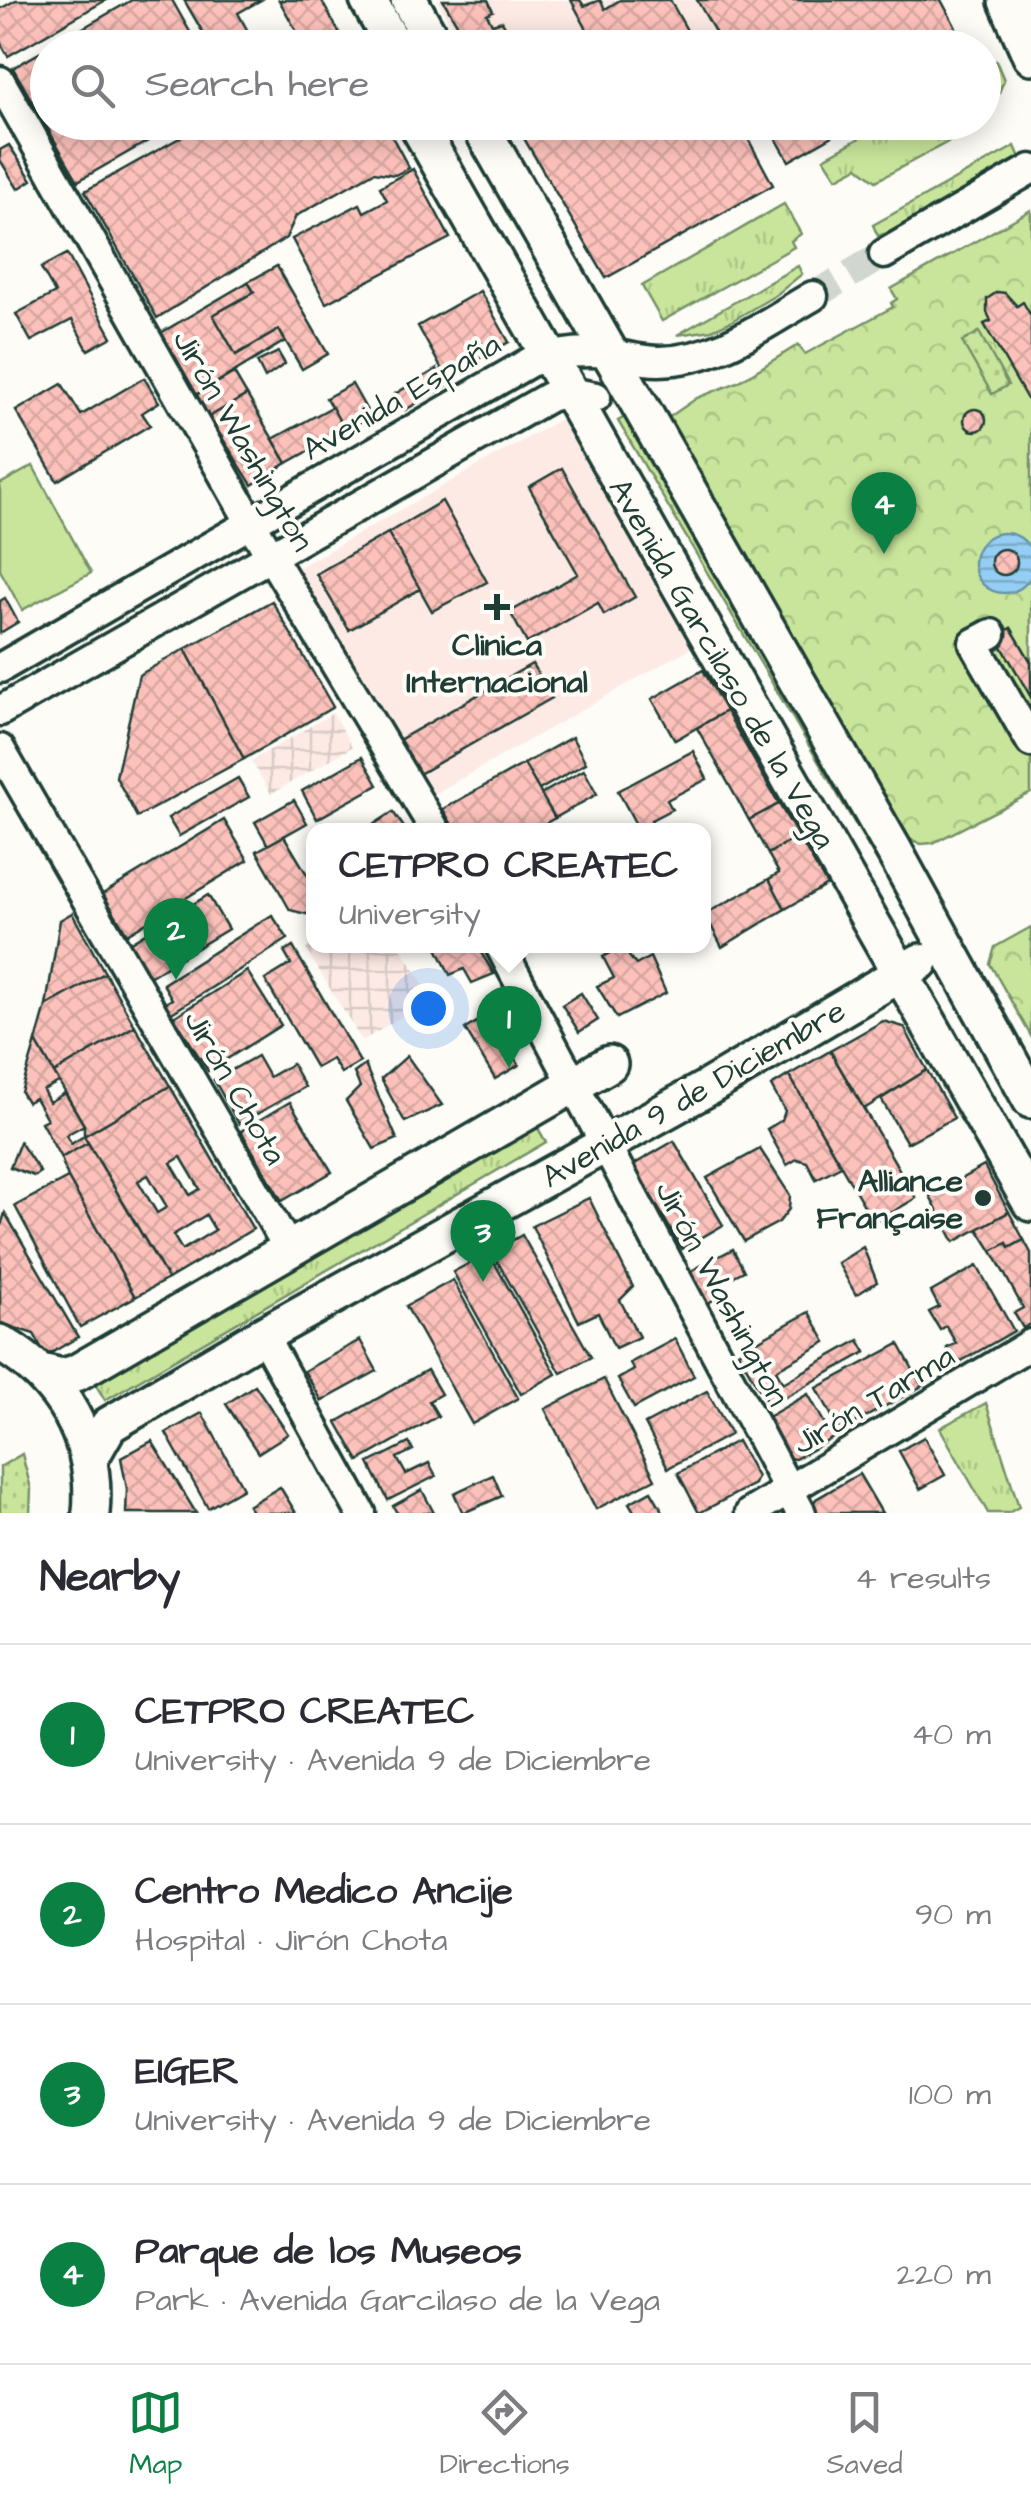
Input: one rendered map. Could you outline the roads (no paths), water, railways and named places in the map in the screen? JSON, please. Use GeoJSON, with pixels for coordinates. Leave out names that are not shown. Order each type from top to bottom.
{"type":"FeatureCollection","features":[{"type":"Feature","properties":{"kind":"highway"},"geometry":{"type":"LineString","coordinates":[[1009,0],[1031,24]]}},
{"type":"Feature","properties":{"kind":"main road"},"geometry":{"type":"LineString","coordinates":[[347,0],[364,30]]}},
{"type":"Feature","properties":{"kind":"main road"},"geometry":{"type":"LineString","coordinates":[[368,0],[385,30]]}},
{"type":"Feature","properties":{"kind":"main road"},"geometry":{"type":"LineString","coordinates":[[409,0],[426,30]]}},
{"type":"Feature","properties":{"kind":"main road"},"geometry":{"type":"LineString","coordinates":[[1009,0],[1031,56]]}},
{"type":"Feature","properties":{"kind":"main road","name":"Avenida Garcilaso de la Vega"},"geometry":{"type":"LineString","coordinates":[[428,140],[893,849],[921,960],[1031,1203]]}},
{"type":"Feature","properties":{"kind":"main road","name":"Avenida Garcilaso de la Vega"},"geometry":{"type":"LineString","coordinates":[[448,140],[579,376],[921,960],[1031,1161]]}},
{"type":"Feature","properties":{"kind":"main road","name":"Avenida Garcilaso de la Vega"},"geometry":{"type":"LineString","coordinates":[[485,140],[579,376]]}},
{"type":"Feature","properties":{"kind":"main road","name":"Avenida Garcilaso de la Vega"},"geometry":{"type":"LineString","coordinates":[[921,960],[1031,1100]]}},
{"type":"Feature","properties":{"kind":"main road","name":"Avenida 9 de Diciembre"},"geometry":{"type":"LineString","coordinates":[[89,1460],[109,1425],[921,960]]}},
{"type":"Feature","properties":{"kind":"main road","name":"Avenida 9 de Diciembre"},"geometry":{"type":"LineString","coordinates":[[41,1372],[62,1376],[76,1373],[609,1064]]}},
{"type":"Feature","properties":{"kind":"main road"},"geometry":{"type":"LineString","coordinates":[[0,1343],[41,1372],[72,1412],[89,1460],[92,1513]]}},
{"type":"Feature","properties":{"kind":"street","name":"Jirón Washington"},"geometry":{"type":"LineString","coordinates":[[0,81],[30,134]]}},
{"type":"Feature","properties":{"kind":"street","name":"Jirón Washington"},"geometry":{"type":"LineString","coordinates":[[34,140],[261,539],[430,823]]}},
{"type":"Feature","properties":{"kind":"street"},"geometry":{"type":"LineString","coordinates":[[884,254],[1031,169]]}},
{"type":"Feature","properties":{"kind":"street"},"geometry":{"type":"LineString","coordinates":[[579,376],[699,355],[740,340],[814,296]]}},
{"type":"Feature","properties":{"kind":"street","name":"Avenida España"},"geometry":{"type":"LineString","coordinates":[[0,711],[517,369],[579,376]]}},
{"type":"Feature","properties":{"kind":"street","name":"Avenida España"},"geometry":{"type":"LineString","coordinates":[[0,668],[579,376]]}},
{"type":"Feature","properties":{"kind":"street"},"geometry":{"type":"LineString","coordinates":[[990,634],[974,643],[1031,742]]}},
{"type":"Feature","properties":{"kind":"street","name":"Jirón Chota"},"geometry":{"type":"LineString","coordinates":[[0,749],[290,1251]]}},
{"type":"Feature","properties":{"kind":"street","name":"Jirón Washington"},"geometry":{"type":"LineString","coordinates":[[504,953],[795,1502]]}},
{"type":"Feature","properties":{"kind":"street"},"geometry":{"type":"LineString","coordinates":[[263,1335],[362,1513]]}},
{"type":"Feature","properties":{"kind":"street","name":"Jirón Tarma"},"geometry":{"type":"LineString","coordinates":[[750,1513],[795,1502],[1031,1344]]}},
{"type":"Feature","properties":{"kind":"water"},"geometry":{"type":"Polygon","coordinates":[[[1004,533],[1025,542],[1032,551],[1032,575],[1025,584],[1004,593],[983,584],[974,563],[983,542],[1004,533]]]}},
{"type":"Feature","properties":{"kind":"tunnel"},"geometry":{"type":"LineString","coordinates":[[813,296],[884,254]]}},
{"type":"Feature","properties":{"kind":"place","name":"Parque de los Museos"},"geometry":{"type":"Point","coordinates":[884,554]}},
{"type":"Feature","properties":{"kind":"place","name":"Clinica Internacional"},"geometry":{"type":"Point","coordinates":[497,607]}},
{"type":"Feature","properties":{"kind":"place","name":"Centro Medico Ancije"},"geometry":{"type":"Point","coordinates":[176,980]}},
{"type":"Feature","properties":{"kind":"place","name":"CETPRO CREATEC"},"geometry":{"type":"Point","coordinates":[509,1068]}},
{"type":"Feature","properties":{"kind":"place","name":"Alliance Française"},"geometry":{"type":"Point","coordinates":[983,1198]}},
{"type":"Feature","properties":{"kind":"place","name":"EIGER"},"geometry":{"type":"Point","coordinates":[483,1282]}}]}
